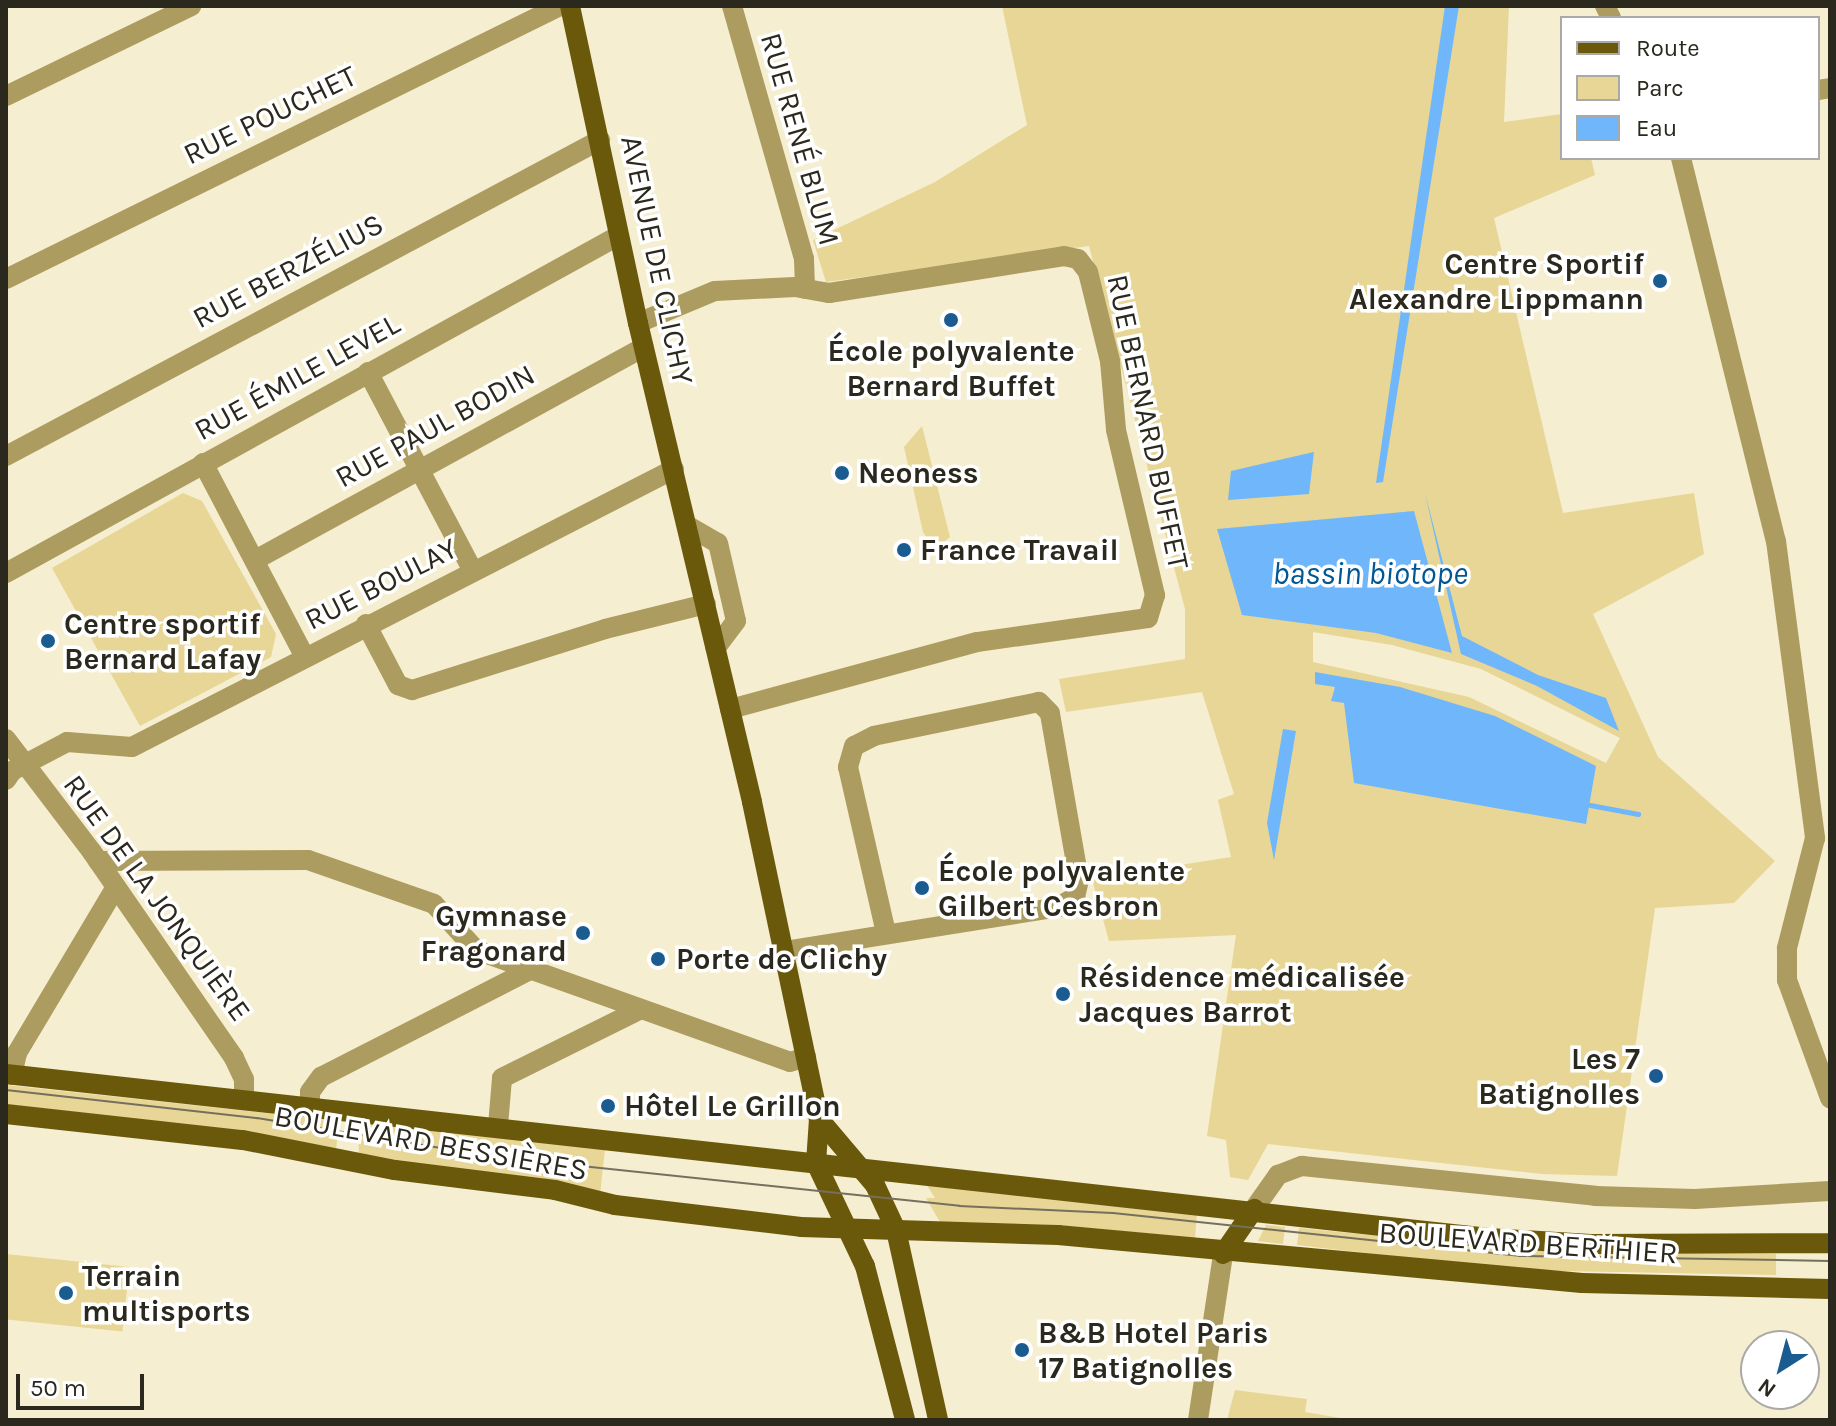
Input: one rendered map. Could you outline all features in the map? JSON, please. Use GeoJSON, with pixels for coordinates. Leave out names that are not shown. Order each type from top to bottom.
{"type":"FeatureCollection","features":[{"type":"Feature","properties":{"kind":"main road","name":"AVENUE DE CLICHY"},"geometry":{"type":"LineString","coordinates":[[570,6],[618,236],[688,526],[784,951],[819,1119],[816,1163]]}},
{"type":"Feature","properties":{"kind":"main road","name":"BOULEVARD BESSIÈRES"},"geometry":{"type":"LineString","coordinates":[[9,1074],[816,1163]]}},
{"type":"Feature","properties":{"kind":"main road","name":"BOULEVARD BESSIÈRES"},"geometry":{"type":"LineString","coordinates":[[6,1114],[243,1140],[395,1170],[555,1190],[615,1205],[846,1229]]}},
{"type":"Feature","properties":{"kind":"main road","name":"AVENUE DE CLICHY"},"geometry":{"type":"LineString","coordinates":[[819,1119],[853,1165],[875,1185],[896,1230],[938,1420]]}},
{"type":"Feature","properties":{"kind":"main road"},"geometry":{"type":"LineString","coordinates":[[816,1163],[884,1326],[905,1420]]}},
{"type":"Feature","properties":{"kind":"main road","name":"BOULEVARD BERTHIER"},"geometry":{"type":"LineString","coordinates":[[816,1163],[1576,1244],[1830,1243]]}},
{"type":"Feature","properties":{"kind":"main road"},"geometry":{"type":"LineString","coordinates":[[1223,1254],[1254,1209]]}},
{"type":"Feature","properties":{"kind":"main road","name":"BOULEVARD BERTHIER"},"geometry":{"type":"LineString","coordinates":[[846,1229],[1058,1235],[1223,1254],[1582,1283],[1830,1289]]}},
{"type":"Feature","properties":{"kind":"street"},"geometry":{"type":"LineString","coordinates":[[6,96],[191,6]]}},
{"type":"Feature","properties":{"kind":"street","name":"RUE POUCHET"},"geometry":{"type":"LineString","coordinates":[[6,279],[560,6]]}},
{"type":"Feature","properties":{"kind":"street","name":"RUE RENÉ BLUM"},"geometry":{"type":"LineString","coordinates":[[732,6],[804,259],[805,289]]}},
{"type":"Feature","properties":{"kind":"street","name":"RUE BERZÉLIUS"},"geometry":{"type":"LineString","coordinates":[[6,456],[600,140]]}},
{"type":"Feature","properties":{"kind":"street"},"geometry":{"type":"LineString","coordinates":[[1681,160],[1776,541],[1815,838],[1787,948],[1787,980],[1830,1098]]}},
{"type":"Feature","properties":{"kind":"street","name":"RUE ÉMILE LEVEL"},"geometry":{"type":"LineString","coordinates":[[6,573],[618,236]]}},
{"type":"Feature","properties":{"kind":"street","name":"RUE BERNARD BUFFET"},"geometry":{"type":"LineString","coordinates":[[638,323],[715,291],[805,289],[829,293],[1064,256],[1078,259],[1088,272],[1110,361],[1116,430],[1155,607],[1148,618],[1134,623],[977,642],[730,709]]}},
{"type":"Feature","properties":{"kind":"street","name":"RUE PAUL BODIN"},"geometry":{"type":"LineString","coordinates":[[255,560],[644,347]]}},
{"type":"Feature","properties":{"kind":"street"},"geometry":{"type":"LineString","coordinates":[[368,372],[473,571]]}},
{"type":"Feature","properties":{"kind":"street"},"geometry":{"type":"LineString","coordinates":[[203,463],[305,657]]}},
{"type":"Feature","properties":{"kind":"street","name":"RUE BOULAY"},"geometry":{"type":"LineString","coordinates":[[6,780],[24,764],[67,742],[132,747],[366,624],[674,469]]}},
{"type":"Feature","properties":{"kind":"street"},"geometry":{"type":"LineString","coordinates":[[688,526],[718,543],[729,590],[736,621],[716,648]]}},
{"type":"Feature","properties":{"kind":"street"},"geometry":{"type":"LineString","coordinates":[[366,624],[398,685],[412,690],[605,629],[706,604]]}},
{"type":"Feature","properties":{"kind":"street"},"geometry":{"type":"LineString","coordinates":[[784,951],[1058,907],[1075,897],[1079,880],[1050,713],[1039,702],[874,736],[854,746],[848,767],[886,933]]}},
{"type":"Feature","properties":{"kind":"street","name":"RUE DE LA JONQUIÈRE"},"geometry":{"type":"LineString","coordinates":[[6,739],[98,861],[234,1058],[244,1079],[244,1099]]}},
{"type":"Feature","properties":{"kind":"street"},"geometry":{"type":"LineString","coordinates":[[98,861],[308,860],[434,904],[476,950],[790,1062],[806,1057]]}},
{"type":"Feature","properties":{"kind":"street"},"geometry":{"type":"LineString","coordinates":[[9,1074],[17,1053],[116,887]]}},
{"type":"Feature","properties":{"kind":"street"},"geometry":{"type":"LineString","coordinates":[[310,1106],[310,1092],[321,1077],[530,970]]}},
{"type":"Feature","properties":{"kind":"street"},"geometry":{"type":"LineString","coordinates":[[498,1126],[502,1078],[639,1010]]}},
{"type":"Feature","properties":{"kind":"street"},"geometry":{"type":"LineString","coordinates":[[1254,1209],[1278,1175],[1306,1166],[1595,1196],[1695,1199],[1830,1191]]}},
{"type":"Feature","properties":{"kind":"street"},"geometry":{"type":"LineString","coordinates":[[1198,1420],[1223,1254]]}},
{"type":"Feature","properties":{"kind":"green space"},"geometry":{"type":"Polygon","coordinates":[[[1002,6],[1509,6],[1504,122],[1560,114],[1560,160],[1591,160],[1595,175],[1494,218],[1563,513],[1694,493],[1704,554],[1593,614],[1658,757],[1775,861],[1734,903],[1655,908],[1617,1176],[1542,1174],[1268,1144],[1248,1180],[1230,1177],[1226,1140],[1207,1136],[1236,935],[1109,941],[1092,879],[1231,857],[1218,800],[1234,794],[1202,692],[1066,712],[1059,679],[1185,659],[1185,609],[1089,246],[826,282],[813,240],[935,182],[1027,125],[1002,6]],[[1313,632],[1313,662],[1469,697],[1606,763],[1620,738],[1481,669],[1392,645],[1313,632]]]}},
{"type":"Feature","properties":{"kind":"green space"},"geometry":{"type":"Polygon","coordinates":[[[922,426],[950,537],[944,542],[952,541],[951,548],[933,547],[923,532],[904,447],[922,426]]]}},
{"type":"Feature","properties":{"kind":"green space"},"geometry":{"type":"Polygon","coordinates":[[[183,493],[202,501],[276,634],[271,657],[140,726],[52,568],[183,493]]]}},
{"type":"Feature","properties":{"kind":"green space"},"geometry":{"type":"Polygon","coordinates":[[[6,1085],[339,1121],[336,1150],[247,1132],[6,1104],[6,1085]]]}},
{"type":"Feature","properties":{"kind":"green space"},"geometry":{"type":"Polygon","coordinates":[[[363,1123],[605,1149],[600,1195],[359,1155],[358,1132],[363,1123]]]}},
{"type":"Feature","properties":{"kind":"green space"},"geometry":{"type":"Polygon","coordinates":[[[926,1184],[1197,1213],[1195,1238],[1058,1225],[940,1222],[926,1198],[935,1198],[926,1184]]]}},
{"type":"Feature","properties":{"kind":"green space"},"geometry":{"type":"Polygon","coordinates":[[[1266,1225],[1285,1227],[1283,1244],[1258,1241],[1266,1225]]]}},
{"type":"Feature","properties":{"kind":"green space"},"geometry":{"type":"Polygon","coordinates":[[[1299,1228],[1532,1251],[1776,1254],[1776,1275],[1513,1270],[1297,1245],[1299,1228]]]}},
{"type":"Feature","properties":{"kind":"green space","name":"Terrain multisports"},"geometry":{"type":"Polygon","coordinates":[[[6,1254],[129,1267],[123,1332],[6,1319],[6,1254]]]}},
{"type":"Feature","properties":{"kind":"green space"},"geometry":{"type":"Polygon","coordinates":[[[1235,1390],[1307,1399],[1305,1412],[1352,1420],[1227,1420],[1235,1390]]]}},
{"type":"Feature","properties":{"kind":"water"},"geometry":{"type":"Polygon","coordinates":[[[1445,6],[1459,6],[1383,482],[1376,483],[1445,6]]]}},
{"type":"Feature","properties":{"kind":"water"},"geometry":{"type":"Polygon","coordinates":[[[1314,452],[1309,494],[1228,500],[1231,471],[1314,452]]]}},
{"type":"Feature","properties":{"kind":"water","name":"bassin biotope"},"geometry":{"type":"Polygon","coordinates":[[[1425,493],[1462,636],[1538,675],[1606,698],[1619,731],[1537,686],[1461,654],[1425,493]]]}},
{"type":"Feature","properties":{"kind":"water","name":"bassin biotope"},"geometry":{"type":"Polygon","coordinates":[[[1414,511],[1452,653],[1376,633],[1242,615],[1217,529],[1414,511]]]}},
{"type":"Feature","properties":{"kind":"water"},"geometry":{"type":"Polygon","coordinates":[[[1315,672],[1400,687],[1495,716],[1596,766],[1586,824],[1354,783],[1344,703],[1331,701],[1335,687],[1315,684],[1315,672]]]}},
{"type":"Feature","properties":{"kind":"water"},"geometry":{"type":"Polygon","coordinates":[[[1283,729],[1296,731],[1274,860],[1267,823],[1283,729]]]}},
{"type":"Feature","properties":{"kind":"waterway"},"geometry":{"type":"LineString","coordinates":[[1590,805],[1638,814]]}},
{"type":"Feature","properties":{"kind":"tram line"},"geometry":{"type":"LineString","coordinates":[[6,1090],[257,1118],[496,1157],[959,1206],[1113,1213],[1519,1256],[1830,1261]]}},
{"type":"Feature","properties":{"kind":"place","name":"Centre Sportif Alexandre Lippmann"},"geometry":{"type":"Point","coordinates":[1660,281]}},
{"type":"Feature","properties":{"kind":"place","name":"École polyvalente Bernard Buffet"},"geometry":{"type":"Point","coordinates":[951,320]}},
{"type":"Feature","properties":{"kind":"place","name":"Neoness"},"geometry":{"type":"Point","coordinates":[842,473]}},
{"type":"Feature","properties":{"kind":"place","name":"France Travail"},"geometry":{"type":"Point","coordinates":[904,550]}},
{"type":"Feature","properties":{"kind":"place","name":"Centre sportif Bernard Lafay"},"geometry":{"type":"Point","coordinates":[48,641]}},
{"type":"Feature","properties":{"kind":"place","name":"École polyvalente Gilbert Cesbron"},"geometry":{"type":"Point","coordinates":[922,888]}},
{"type":"Feature","properties":{"kind":"place","name":"Gymnase Fragonard"},"geometry":{"type":"Point","coordinates":[583,933]}},
{"type":"Feature","properties":{"kind":"place","name":"Porte de Clichy"},"geometry":{"type":"Point","coordinates":[658,959]}},
{"type":"Feature","properties":{"kind":"place","name":"Résidence médicalisée Jacques Barrot"},"geometry":{"type":"Point","coordinates":[1063,994]}},
{"type":"Feature","properties":{"kind":"place","name":"Les 7 Batignolles"},"geometry":{"type":"Point","coordinates":[1656,1076]}},
{"type":"Feature","properties":{"kind":"place","name":"Hôtel Le Grillon"},"geometry":{"type":"Point","coordinates":[608,1106]}},
{"type":"Feature","properties":{"kind":"place","name":"Terrain multisports"},"geometry":{"type":"Point","coordinates":[66,1293]}},
{"type":"Feature","properties":{"kind":"place","name":"B&B Hotel Paris 17 Batignolles"},"geometry":{"type":"Point","coordinates":[1022,1350]}}]}
